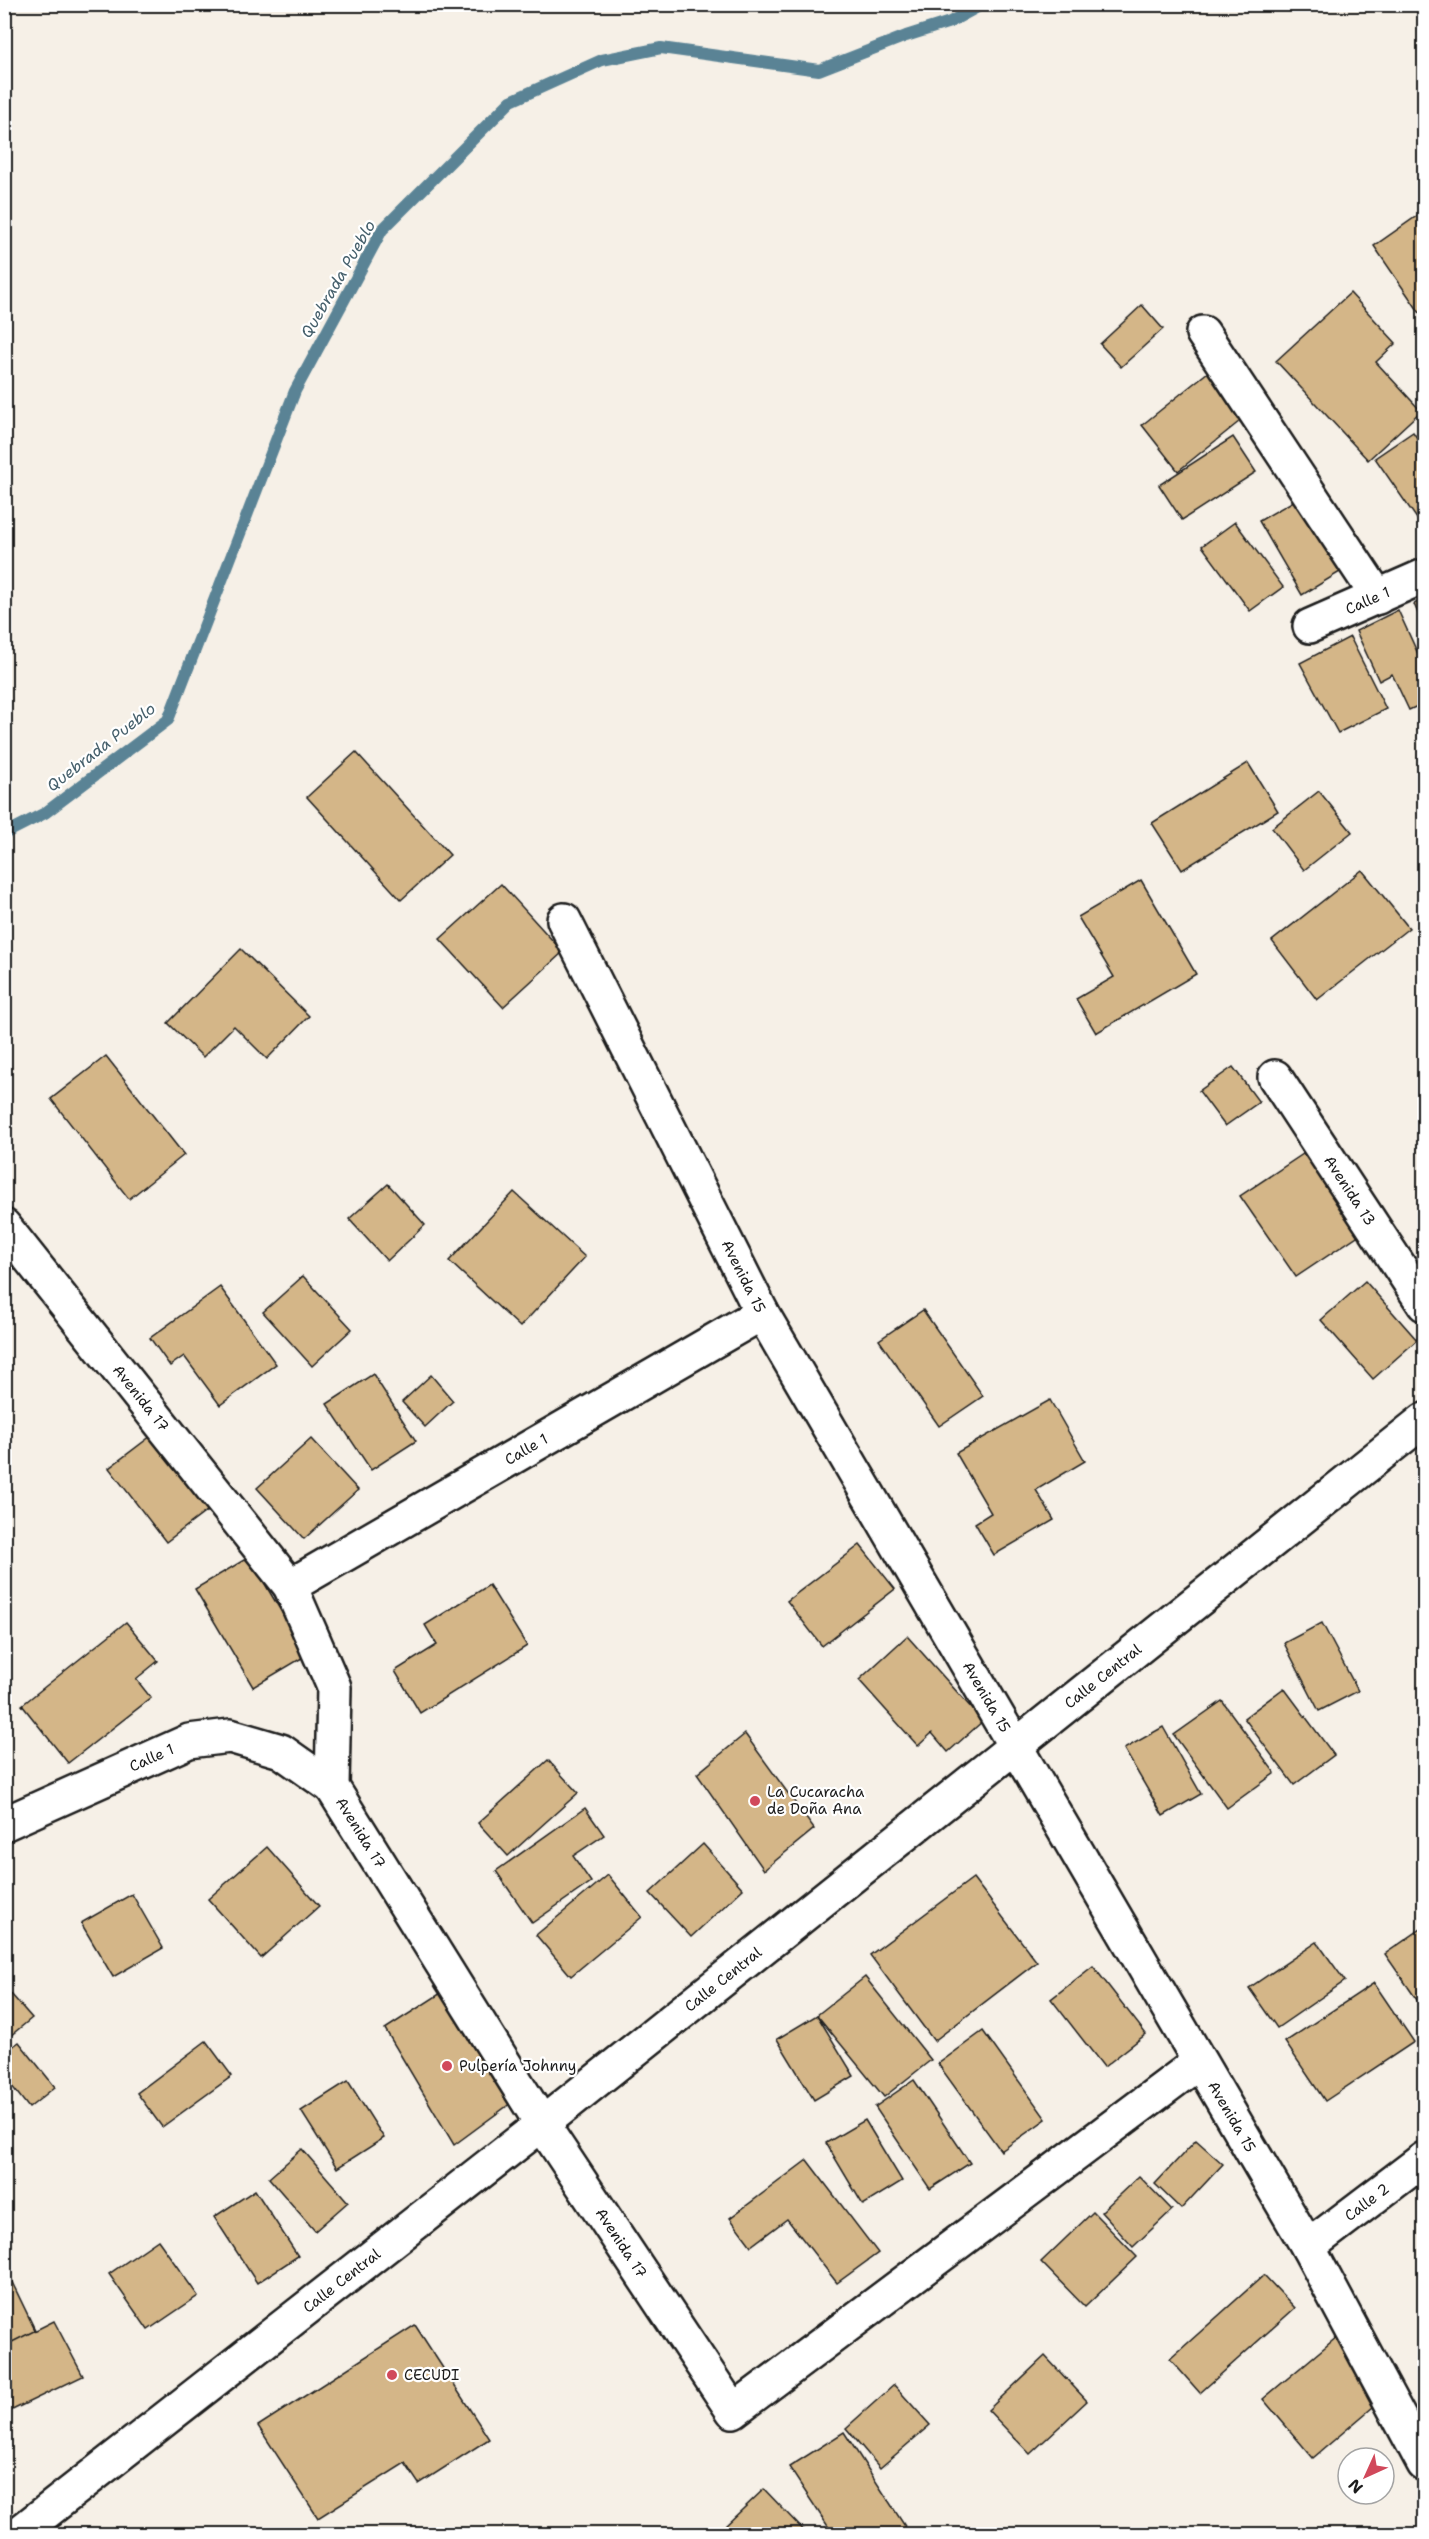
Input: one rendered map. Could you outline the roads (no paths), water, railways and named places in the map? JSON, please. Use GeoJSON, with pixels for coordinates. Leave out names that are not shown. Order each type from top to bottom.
{"type":"FeatureCollection","features":[{"type":"Feature","properties":{"kind":"street"},"geometry":{"type":"LineString","coordinates":[[1203,333],[1378,597]]}},
{"type":"Feature","properties":{"kind":"street","name":"Calle 1"},"geometry":{"type":"LineString","coordinates":[[1310,626],[1425,576]]}},
{"type":"Feature","properties":{"kind":"street","name":"Avenida 15"},"geometry":{"type":"LineString","coordinates":[[564,920],[762,1313],[1308,2247],[1425,2464]]}},
{"type":"Feature","properties":{"kind":"street","name":"Avenida 13"},"geometry":{"type":"LineString","coordinates":[[1275,1077],[1425,1304]]}},
{"type":"Feature","properties":{"kind":"street","name":"Avenida 17"},"geometry":{"type":"LineString","coordinates":[[4,1226],[290,1586],[334,1687],[332,1787],[542,2124],[733,2411],[1199,2062]]}},
{"type":"Feature","properties":{"kind":"street","name":"Calle 1"},"geometry":{"type":"LineString","coordinates":[[290,1586],[762,1313]]}},
{"type":"Feature","properties":{"kind":"street","name":"Calle Central"},"geometry":{"type":"LineString","coordinates":[[18,2535],[542,2124],[1015,1744],[1425,1420]]}},
{"type":"Feature","properties":{"kind":"street","name":"Calle 1"},"geometry":{"type":"LineString","coordinates":[[4,1824],[189,1741],[230,1736],[281,1751],[332,1787]]}},
{"type":"Feature","properties":{"kind":"street","name":"Calle 2"},"geometry":{"type":"LineString","coordinates":[[1308,2247],[1425,2159]]}},
{"type":"Feature","properties":{"kind":"waterway","name":"Quebrada Pueblo"},"geometry":{"type":"LineString","coordinates":[[4,834],[45,813],[168,720],[295,391],[382,230],[511,101],[602,60],[661,48],[819,70],[906,36],[950,22],[983,4]]}},
{"type":"Feature","properties":{"kind":"place","name":"La Cucaracha de Doña Ana"},"geometry":{"type":"Point","coordinates":[755,1801]}},
{"type":"Feature","properties":{"kind":"place","name":"Pulpería Johnny"},"geometry":{"type":"Point","coordinates":[447,2066]}},
{"type":"Feature","properties":{"kind":"place","name":"CECUDI"},"geometry":{"type":"Point","coordinates":[392,2375]}}]}
